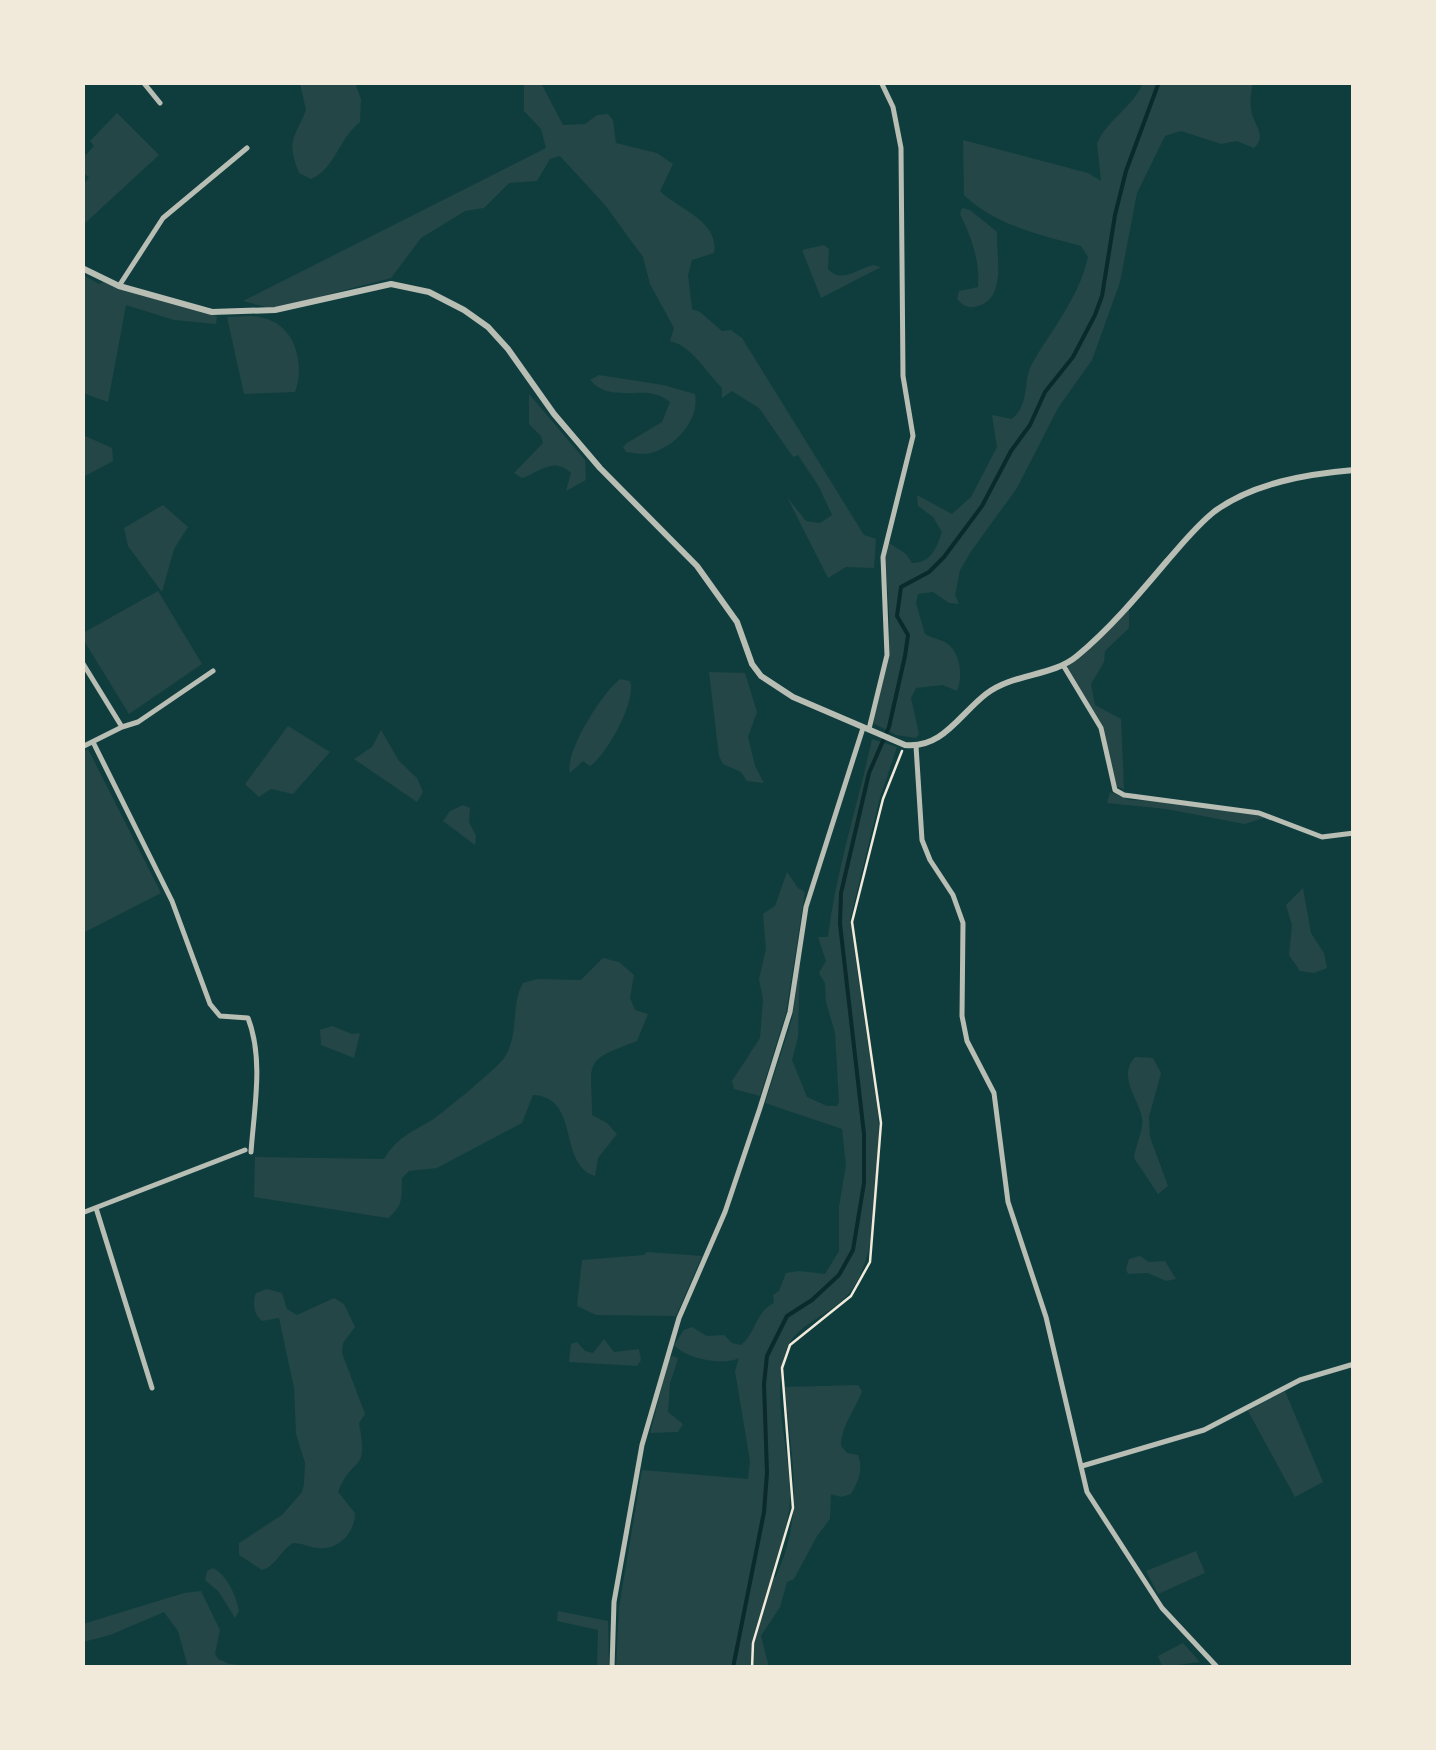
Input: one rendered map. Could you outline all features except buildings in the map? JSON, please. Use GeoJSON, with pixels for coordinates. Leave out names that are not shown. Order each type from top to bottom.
{"type":"FeatureCollection","features":[{"type":"Feature","properties":{"kind":"street"},"geometry":{"type":"LineString","coordinates":[[142,82],[160,103]]}},
{"type":"Feature","properties":{"kind":"street"},"geometry":{"type":"LineString","coordinates":[[612,1668],[614,1602],[642,1445],[666,1356],[684,1304],[725,1212],[760,1108],[790,1012],[806,907],[868,730],[887,655],[883,557],[912,436],[902,376],[901,148],[893,107],[882,82]]}},
{"type":"Feature","properties":{"kind":"street"},"geometry":{"type":"LineString","coordinates":[[119,286],[163,218],[247,148]]}},
{"type":"Feature","properties":{"kind":"street"},"geometry":{"type":"LineString","coordinates":[[82,268],[119,286],[212,312],[275,310],[390,284],[429,292],[464,310],[508,349],[554,414],[600,468],[697,566],[736,622],[752,664],[761,676],[793,697],[916,746],[938,740],[1000,685],[1076,658],[1215,511],[1255,490],[1354,470]]}},
{"type":"Feature","properties":{"kind":"street"},"geometry":{"type":"LineString","coordinates":[[82,662],[122,727]]}},
{"type":"Feature","properties":{"kind":"street"},"geometry":{"type":"LineString","coordinates":[[1062,665],[1100,728],[1115,790],[1258,812],[1322,836],[1354,833]]}},
{"type":"Feature","properties":{"kind":"street"},"geometry":{"type":"LineString","coordinates":[[82,747],[138,722],[213,671]]}},
{"type":"Feature","properties":{"kind":"street"},"geometry":{"type":"LineString","coordinates":[[82,1214],[248,1152],[256,1072],[248,1018],[220,1016],[210,1004],[172,901],[93,742]]}},
{"type":"Feature","properties":{"kind":"street"},"geometry":{"type":"LineString","coordinates":[[916,746],[922,840],[964,923],[962,1016],[967,1040],[994,1092],[1008,1202],[1046,1317],[1087,1492],[1162,1608],[1218,1668]]}},
{"type":"Feature","properties":{"kind":"street"},"geometry":{"type":"LineString","coordinates":[[96,1208],[152,1388]]}},
{"type":"Feature","properties":{"kind":"street"},"geometry":{"type":"LineString","coordinates":[[1082,1466],[1204,1430],[1300,1380],[1354,1364]]}},
{"type":"Feature","properties":{"kind":"path"},"geometry":{"type":"LineString","coordinates":[[752,1668],[753,1643],[793,1508],[782,1368],[790,1345],[851,1296],[870,1262],[881,1122],[852,922],[883,799],[905,744]]}},
{"type":"Feature","properties":{"kind":"shaded area"},"geometry":{"type":"Polygon","coordinates":[[[300,83],[355,83],[361,99],[360,122],[326,168],[311,179],[299,173],[293,153],[293,140],[306,110],[300,83]]]}},
{"type":"Feature","properties":{"kind":"shaded area"},"geometry":{"type":"Polygon","coordinates":[[[524,83],[541,83],[563,125],[585,124],[597,115],[608,114],[613,120],[616,143],[657,153],[673,164],[660,191],[704,224],[714,242],[714,253],[692,260],[688,275],[692,309],[722,331],[731,330],[742,338],[864,535],[876,539],[874,568],[846,567],[828,578],[787,497],[806,521],[820,523],[832,515],[819,487],[759,408],[732,391],[722,398],[722,388],[698,360],[670,341],[674,328],[650,284],[643,257],[605,205],[560,156],[550,159],[537,181],[509,183],[484,208],[465,211],[421,238],[391,278],[273,309],[243,301],[546,148],[541,129],[524,111],[524,83]]]}},
{"type":"Feature","properties":{"kind":"shaded area"},"geometry":{"type":"Polygon","coordinates":[[[1143,83],[1253,83],[1252,115],[1260,138],[1254,148],[1237,141],[1221,144],[1181,131],[1165,136],[1137,193],[1120,282],[1092,360],[1058,408],[1017,488],[960,570],[955,595],[959,604],[949,603],[933,592],[918,594],[916,603],[925,634],[952,648],[959,662],[959,684],[957,691],[943,685],[916,688],[911,698],[919,734],[916,738],[896,735],[873,723],[888,648],[886,541],[912,563],[924,561],[932,554],[942,532],[933,517],[918,506],[917,495],[952,514],[971,497],[997,447],[992,415],[1012,419],[1018,413],[1033,362],[1072,299],[1088,257],[1081,246],[1004,221],[964,195],[963,140],[1088,173],[1101,181],[1097,143],[1143,83]]]}},
{"type":"Feature","properties":{"kind":"shaded area"},"geometry":{"type":"Polygon","coordinates":[[[117,113],[159,155],[83,225],[83,186],[89,177],[83,173],[83,152],[86,155],[94,146],[90,141],[117,113]]]}},
{"type":"Feature","properties":{"kind":"shaded area"},"geometry":{"type":"Polygon","coordinates":[[[962,208],[997,232],[996,285],[987,302],[975,307],[957,299],[959,291],[978,287],[976,259],[960,214],[962,208]]]}},
{"type":"Feature","properties":{"kind":"shaded area"},"geometry":{"type":"Polygon","coordinates":[[[824,245],[829,249],[828,269],[833,273],[844,275],[873,265],[881,267],[821,298],[802,250],[824,245]]]}},
{"type":"Feature","properties":{"kind":"shaded area"},"geometry":{"type":"Polygon","coordinates":[[[83,275],[99,284],[217,316],[216,324],[174,320],[126,305],[108,402],[83,393],[83,275]]]}},
{"type":"Feature","properties":{"kind":"shaded area"},"geometry":{"type":"Polygon","coordinates":[[[227,317],[271,320],[289,335],[298,356],[295,392],[244,394],[227,317]]]}},
{"type":"Feature","properties":{"kind":"shaded area"},"geometry":{"type":"Polygon","coordinates":[[[599,375],[695,394],[690,423],[677,439],[660,450],[645,454],[626,452],[623,447],[627,443],[662,422],[670,402],[651,393],[619,393],[599,388],[590,380],[599,375]]]}},
{"type":"Feature","properties":{"kind":"shaded area"},"geometry":{"type":"Polygon","coordinates":[[[529,394],[585,460],[586,480],[566,491],[571,473],[564,468],[546,467],[522,478],[514,473],[543,443],[529,424],[529,394]]]}},
{"type":"Feature","properties":{"kind":"shaded area"},"geometry":{"type":"Polygon","coordinates":[[[83,435],[112,448],[113,461],[83,477],[83,435]]]}},
{"type":"Feature","properties":{"kind":"shaded area"},"geometry":{"type":"Polygon","coordinates":[[[163,505],[188,527],[174,549],[162,592],[128,546],[124,528],[163,505]]]}},
{"type":"Feature","properties":{"kind":"shaded area"},"geometry":{"type":"Polygon","coordinates":[[[158,591],[202,664],[129,714],[83,633],[158,591]]]}},
{"type":"Feature","properties":{"kind":"shaded area"},"geometry":{"type":"Polygon","coordinates":[[[1129,607],[1129,628],[1105,651],[1104,662],[1091,684],[1095,705],[1121,719],[1124,789],[1115,786],[1101,726],[1066,668],[1129,607]]]}},
{"type":"Feature","properties":{"kind":"shaded area"},"geometry":{"type":"Polygon","coordinates":[[[709,672],[745,673],[757,712],[748,737],[764,783],[747,781],[741,772],[723,764],[719,756],[709,672]]]}},
{"type":"Feature","properties":{"kind":"shaded area"},"geometry":{"type":"Polygon","coordinates":[[[620,679],[630,681],[631,690],[619,726],[597,760],[590,766],[583,761],[570,773],[573,752],[586,724],[620,679]]]}},
{"type":"Feature","properties":{"kind":"shaded area"},"geometry":{"type":"Polygon","coordinates":[[[288,726],[330,752],[293,794],[271,789],[259,797],[245,784],[288,726]]]}},
{"type":"Feature","properties":{"kind":"shaded area"},"geometry":{"type":"Polygon","coordinates":[[[381,730],[399,761],[417,778],[423,792],[417,802],[354,759],[372,747],[381,730]]]}},
{"type":"Feature","properties":{"kind":"shaded area"},"geometry":{"type":"Polygon","coordinates":[[[872,739],[897,747],[879,801],[850,920],[878,1113],[876,1206],[867,1255],[850,1292],[804,1327],[789,1343],[785,1354],[780,1390],[790,1499],[772,1573],[775,1578],[785,1553],[794,1507],[785,1387],[858,1385],[862,1391],[846,1424],[841,1446],[847,1453],[858,1455],[859,1475],[851,1494],[831,1494],[830,1519],[794,1579],[787,1582],[780,1607],[761,1636],[769,1667],[616,1668],[619,1607],[642,1470],[748,1479],[750,1461],[735,1371],[739,1358],[705,1360],[674,1345],[684,1330],[692,1327],[707,1336],[724,1335],[741,1345],[763,1312],[774,1303],[773,1295],[779,1291],[786,1273],[825,1274],[839,1251],[839,1207],[846,1165],[842,1129],[765,1103],[792,1019],[800,962],[798,1037],[792,1060],[807,1097],[827,1106],[837,1106],[839,1102],[835,1033],[825,983],[819,973],[826,961],[818,937],[828,937],[872,739]]]}},
{"type":"Feature","properties":{"kind":"shaded area"},"geometry":{"type":"Polygon","coordinates":[[[88,749],[161,893],[83,933],[82,752],[88,749]]]}},
{"type":"Feature","properties":{"kind":"shaded area"},"geometry":{"type":"Polygon","coordinates":[[[1110,792],[1130,800],[1267,817],[1245,824],[1107,803],[1110,792]]]}},
{"type":"Feature","properties":{"kind":"shaded area"},"geometry":{"type":"Polygon","coordinates":[[[463,805],[470,808],[475,845],[443,821],[450,811],[463,805]]]}},
{"type":"Feature","properties":{"kind":"shaded area"},"geometry":{"type":"Polygon","coordinates":[[[787,872],[805,892],[786,1013],[760,1096],[734,1089],[732,1081],[760,1038],[763,1000],[759,979],[766,949],[763,914],[775,906],[787,872]]]}},
{"type":"Feature","properties":{"kind":"shaded area"},"geometry":{"type":"Polygon","coordinates":[[[1303,888],[1311,933],[1324,953],[1327,968],[1314,973],[1300,971],[1289,955],[1292,925],[1286,905],[1303,888]]]}},
{"type":"Feature","properties":{"kind":"shaded area"},"geometry":{"type":"Polygon","coordinates":[[[603,958],[619,962],[634,975],[630,998],[635,1010],[648,1014],[637,1041],[598,1059],[591,1073],[592,1115],[617,1134],[598,1158],[595,1176],[576,1159],[558,1107],[533,1095],[522,1123],[437,1168],[409,1171],[402,1178],[399,1205],[388,1218],[254,1197],[255,1157],[384,1159],[399,1141],[432,1120],[504,1058],[512,1039],[523,983],[537,979],[581,980],[603,958]]]}},
{"type":"Feature","properties":{"kind":"shaded area"},"geometry":{"type":"Polygon","coordinates":[[[332,1026],[360,1033],[354,1058],[321,1045],[320,1030],[332,1026]]]}},
{"type":"Feature","properties":{"kind":"shaded area"},"geometry":{"type":"Polygon","coordinates":[[[1135,1057],[1153,1058],[1161,1073],[1149,1117],[1150,1137],[1168,1186],[1158,1194],[1134,1158],[1142,1123],[1128,1072],[1135,1057]]]}},
{"type":"Feature","properties":{"kind":"shaded area"},"geometry":{"type":"Polygon","coordinates":[[[647,1252],[702,1256],[676,1316],[596,1315],[577,1306],[582,1260],[647,1252]]]}},
{"type":"Feature","properties":{"kind":"shaded area"},"geometry":{"type":"Polygon","coordinates":[[[1140,1256],[1149,1262],[1165,1261],[1176,1279],[1166,1281],[1148,1273],[1128,1274],[1129,1259],[1140,1256]]]}},
{"type":"Feature","properties":{"kind":"shaded area"},"geometry":{"type":"Polygon","coordinates":[[[267,1289],[282,1293],[287,1309],[297,1315],[334,1298],[344,1304],[355,1327],[343,1343],[342,1353],[365,1414],[359,1423],[361,1458],[338,1492],[355,1513],[349,1534],[332,1547],[293,1543],[262,1570],[239,1555],[239,1543],[282,1515],[302,1492],[305,1463],[296,1434],[294,1388],[279,1318],[262,1321],[254,1308],[256,1293],[267,1289]]]}},
{"type":"Feature","properties":{"kind":"shaded area"},"geometry":{"type":"Polygon","coordinates":[[[604,1339],[614,1352],[639,1349],[641,1360],[637,1366],[569,1362],[571,1344],[577,1342],[593,1353],[604,1339]]]}},
{"type":"Feature","properties":{"kind":"shaded area"},"geometry":{"type":"Polygon","coordinates":[[[669,1358],[678,1359],[670,1383],[668,1412],[683,1424],[678,1432],[650,1433],[669,1358]]]}},
{"type":"Feature","properties":{"kind":"shaded area"},"geometry":{"type":"Polygon","coordinates":[[[1285,1391],[1323,1482],[1295,1497],[1248,1411],[1285,1391]]]}},
{"type":"Feature","properties":{"kind":"shaded area"},"geometry":{"type":"Polygon","coordinates":[[[1196,1551],[1205,1573],[1158,1594],[1146,1571],[1196,1551]]]}},
{"type":"Feature","properties":{"kind":"shaded area"},"geometry":{"type":"Polygon","coordinates":[[[213,1568],[223,1575],[233,1592],[239,1611],[235,1618],[219,1592],[205,1580],[207,1571],[213,1568]]]}},
{"type":"Feature","properties":{"kind":"shaded area"},"geometry":{"type":"Polygon","coordinates":[[[201,1591],[220,1630],[215,1654],[218,1659],[229,1664],[265,1667],[188,1667],[178,1631],[164,1612],[83,1642],[83,1624],[201,1591]]]}},
{"type":"Feature","properties":{"kind":"shaded area"},"geometry":{"type":"Polygon","coordinates":[[[558,1611],[608,1621],[609,1667],[597,1667],[598,1630],[557,1621],[558,1611]]]}},
{"type":"Feature","properties":{"kind":"shaded area"},"geometry":{"type":"Polygon","coordinates":[[[1183,1643],[1200,1662],[1162,1667],[1158,1656],[1183,1643]]]}},
{"type":"Feature","properties":{"kind":"waterway"},"geometry":{"type":"LineString","coordinates":[[733,1668],[764,1512],[767,1356],[787,1316],[839,1275],[853,1250],[864,1183],[864,1134],[840,924],[841,893],[869,773],[889,727],[905,656],[908,635],[897,616],[901,587],[929,572],[982,506],[1045,392],[1073,357],[1095,315],[1126,171],[1159,82]]}}]}
